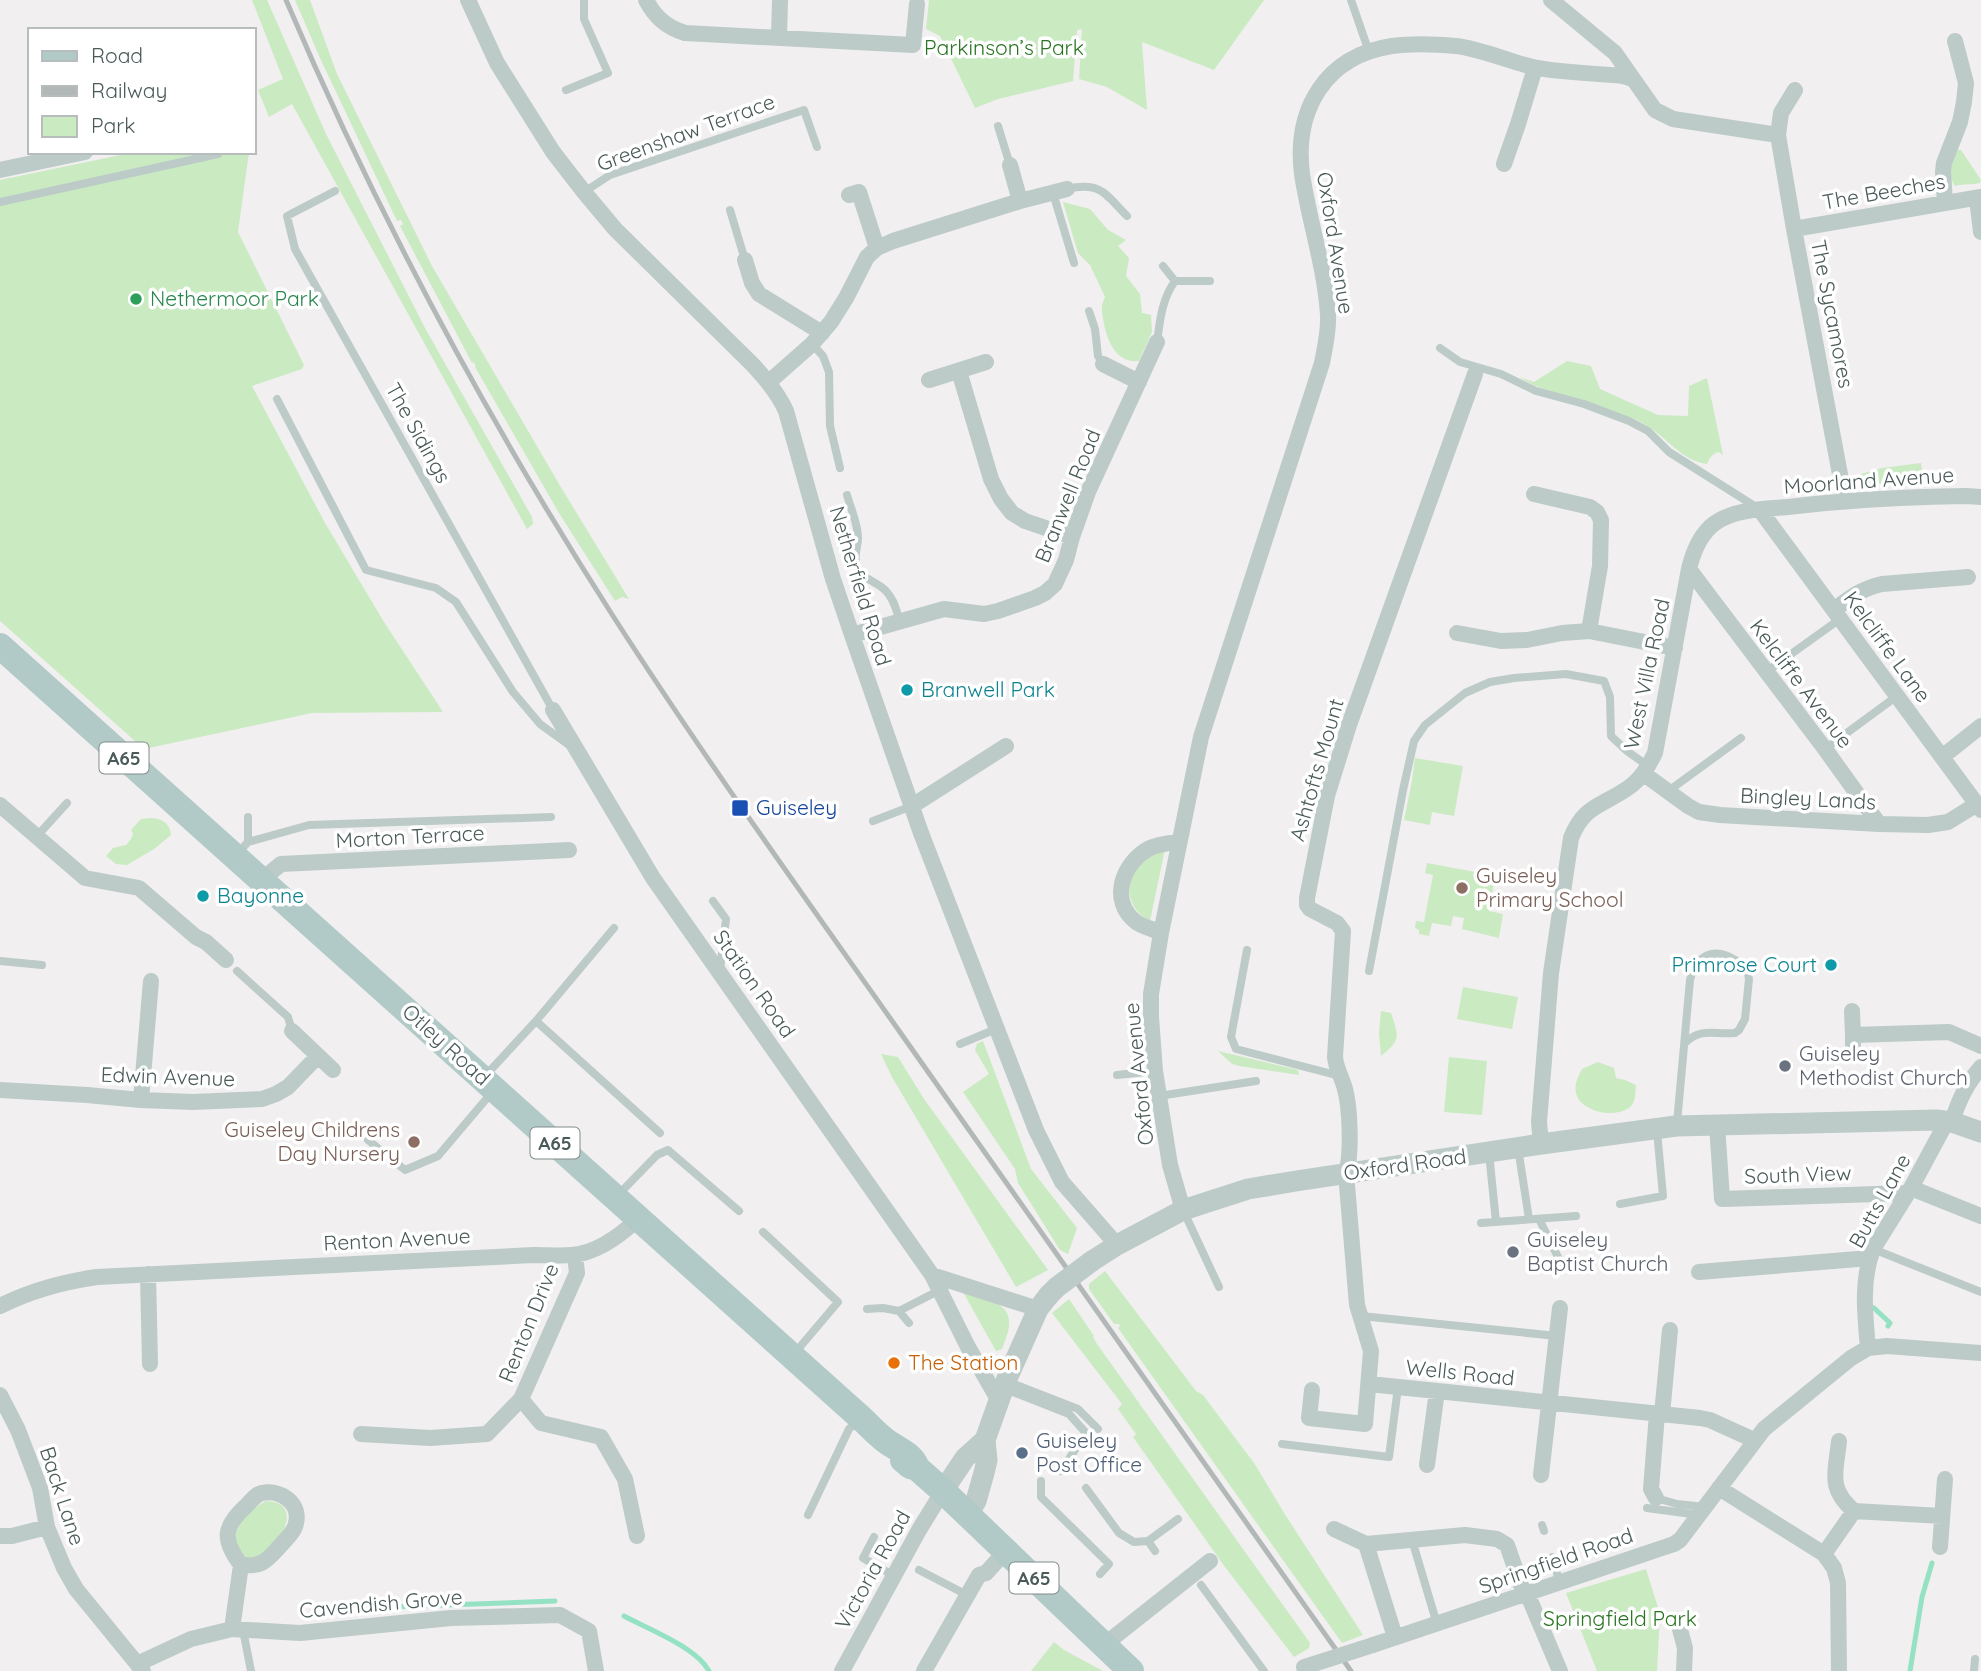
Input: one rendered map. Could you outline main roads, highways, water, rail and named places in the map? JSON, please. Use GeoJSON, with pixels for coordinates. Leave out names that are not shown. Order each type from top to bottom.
{"type":"FeatureCollection","features":[{"type":"Feature","properties":{"kind":"main road","name":"Otley Road"},"geometry":{"type":"LineString","coordinates":[[0,646],[241,850],[260,881],[891,1445],[896,1454],[910,1466],[918,1468],[1006,1551],[1070,1606],[1131,1671]]}},
{"type":"Feature","properties":{"kind":"waterway"},"geometry":{"type":"LineString","coordinates":[[1874,1308],[1890,1323],[1888,1326]]}},
{"type":"Feature","properties":{"kind":"waterway"},"geometry":{"type":"LineString","coordinates":[[1910,1671],[1922,1597],[1932,1563]]}},
{"type":"Feature","properties":{"kind":"waterway"},"geometry":{"type":"LineString","coordinates":[[390,1607],[555,1601]]}},
{"type":"Feature","properties":{"kind":"waterway"},"geometry":{"type":"LineString","coordinates":[[624,1616],[683,1646],[703,1662],[709,1671]]}},
{"type":"Feature","properties":{"kind":"railway"},"geometry":{"type":"LineString","coordinates":[[286,0],[396,238],[522,468],[613,616],[755,827],[1351,1671]]}},
{"type":"Feature","properties":{"kind":"place","name":"Nethermoor Park"},"geometry":{"type":"Point","coordinates":[136,299]}},
{"type":"Feature","properties":{"kind":"place","name":"Branwell Park"},"geometry":{"type":"Point","coordinates":[907,690]}},
{"type":"Feature","properties":{"kind":"place","name":"Guiseley"},"geometry":{"type":"Point","coordinates":[740,808]}},
{"type":"Feature","properties":{"kind":"place","name":"Guiseley Primary School"},"geometry":{"type":"Point","coordinates":[1462,888]}},
{"type":"Feature","properties":{"kind":"place","name":"Bayonne"},"geometry":{"type":"Point","coordinates":[203,896]}},
{"type":"Feature","properties":{"kind":"place","name":"Primrose Court"},"geometry":{"type":"Point","coordinates":[1831,965]}},
{"type":"Feature","properties":{"kind":"place","name":"Guiseley Methodist Church"},"geometry":{"type":"Point","coordinates":[1785,1066]}},
{"type":"Feature","properties":{"kind":"place","name":"Guiseley Childrens Day Nursery"},"geometry":{"type":"Point","coordinates":[414,1142]}},
{"type":"Feature","properties":{"kind":"place","name":"Guiseley Baptist Church"},"geometry":{"type":"Point","coordinates":[1513,1252]}},
{"type":"Feature","properties":{"kind":"place","name":"The Station"},"geometry":{"type":"Point","coordinates":[894,1363]}},
{"type":"Feature","properties":{"kind":"place","name":"Guiseley Post Office"},"geometry":{"type":"Point","coordinates":[1022,1453]}},
{"type":"Feature","properties":{"kind":"park label","name":"Parkinson’s Park"},"geometry":{"type":"Point","coordinates":[1004,48]}},
{"type":"Feature","properties":{"kind":"park label","name":"Springfield Park"},"geometry":{"type":"Point","coordinates":[1620,1619]}}]}
